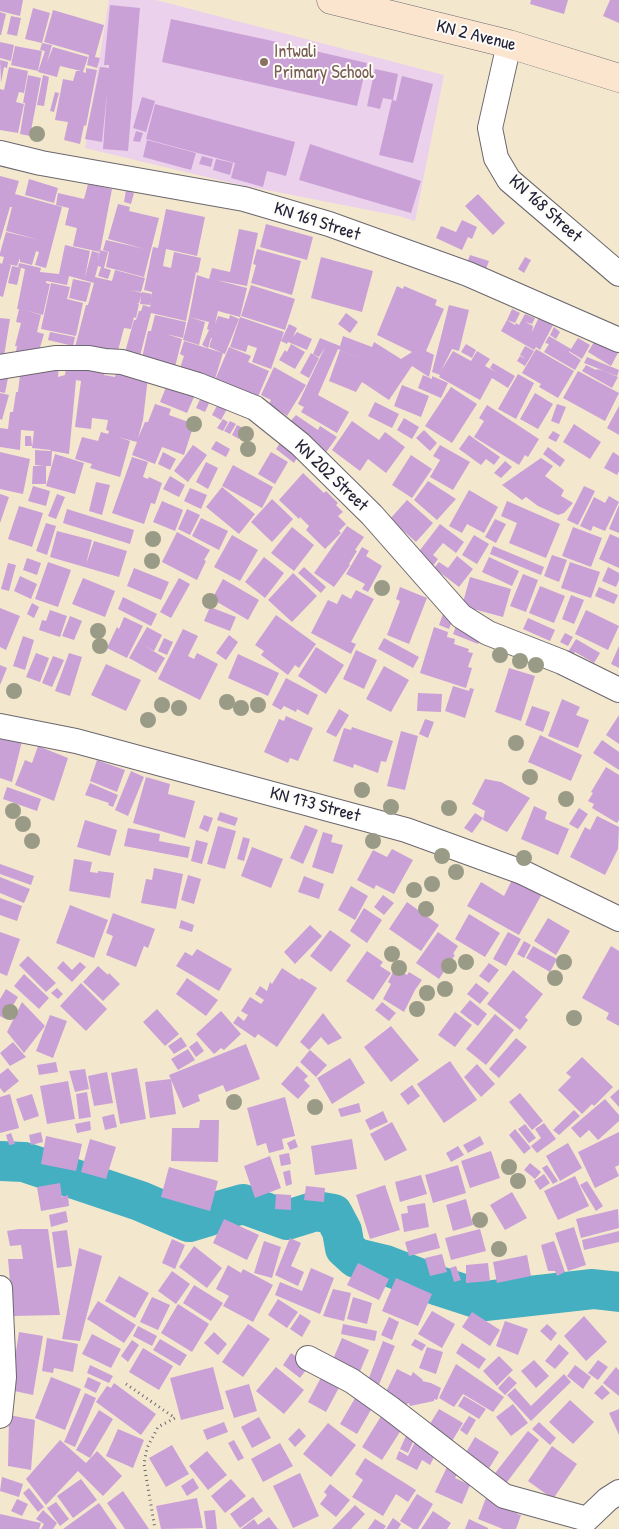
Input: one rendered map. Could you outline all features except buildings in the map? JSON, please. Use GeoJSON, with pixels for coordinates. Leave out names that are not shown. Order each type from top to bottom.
{"type":"FeatureCollection","features":[{"type":"Feature","properties":{"kind":"main road","name":"KN 2 Avenue"},"geometry":{"type":"LineString","coordinates":[[331,0],[509,44],[619,78]]}},
{"type":"Feature","properties":{"kind":"street","name":"KN 168 Street"},"geometry":{"type":"LineString","coordinates":[[509,44],[490,128],[496,158],[509,180],[619,274]]}},
{"type":"Feature","properties":{"kind":"street","name":"KN 169 Street"},"geometry":{"type":"LineString","coordinates":[[0,154],[244,199],[329,224],[468,274],[619,340]]}},
{"type":"Feature","properties":{"kind":"street","name":"KN 202 Street"},"geometry":{"type":"LineString","coordinates":[[0,367],[55,358],[89,358],[105,362],[122,362],[198,385],[255,408],[300,444],[372,515],[461,616],[488,633],[562,662],[619,690]]}},
{"type":"Feature","properties":{"kind":"street","name":"KN 173 Street"},"geometry":{"type":"LineString","coordinates":[[0,726],[76,741],[406,830],[522,872],[619,920]]}},
{"type":"Feature","properties":{"kind":"street"},"geometry":{"type":"LineString","coordinates":[[0,1288],[4,1377],[0,1416]]}},
{"type":"Feature","properties":{"kind":"street"},"geometry":{"type":"LineString","coordinates":[[308,1358],[360,1386],[504,1496],[587,1519],[608,1499],[619,1492]]}},
{"type":"Feature","properties":{"kind":"path"},"geometry":{"type":"LineString","coordinates":[[126,1384],[175,1418],[158,1427],[147,1448],[144,1464],[155,1529]]}},
{"type":"Feature","properties":{"kind":"shaded area"},"geometry":{"type":"Polygon","coordinates":[[[109,0],[156,0],[444,75],[415,221],[399,216],[236,184],[85,148],[109,0]]]}},
{"type":"Feature","properties":{"kind":"waterway"},"geometry":{"type":"LineString","coordinates":[[0,1161],[24,1162],[140,1201],[189,1222],[243,1204],[287,1220],[316,1211],[333,1214],[342,1231],[345,1248],[356,1258],[385,1265],[485,1301],[593,1289],[619,1292]]}},
{"type":"Feature","properties":{"kind":"place","name":"Intwali Primary School"},"geometry":{"type":"Point","coordinates":[264,62]}}]}
